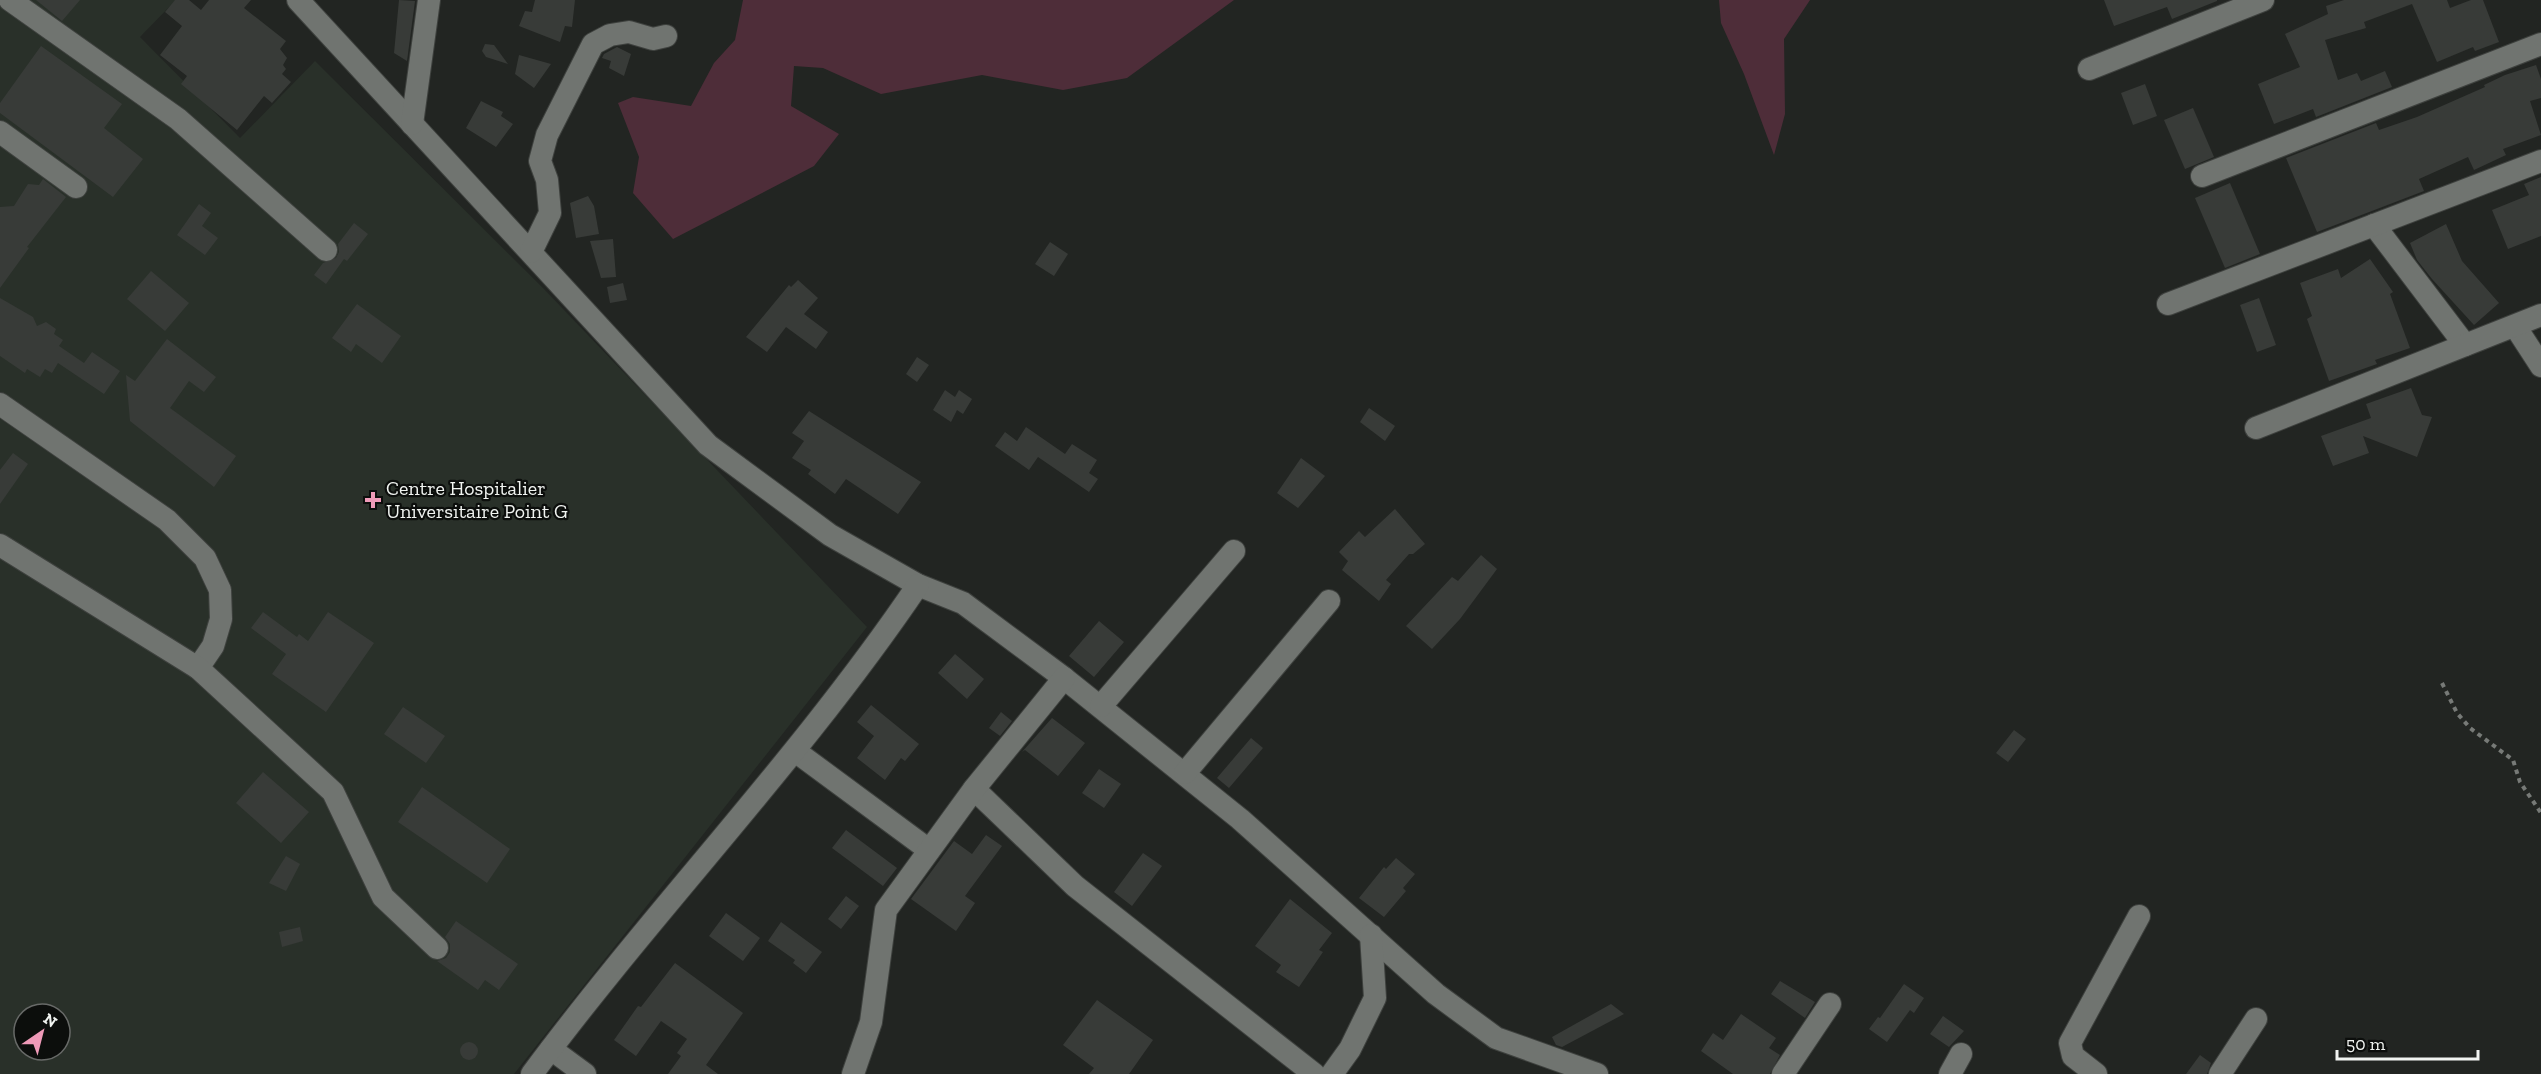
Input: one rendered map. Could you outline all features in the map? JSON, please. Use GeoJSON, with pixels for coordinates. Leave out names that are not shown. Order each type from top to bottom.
{"type":"FeatureCollection","features":[{"type":"Feature","properties":{"kind":"street"},"geometry":{"type":"LineString","coordinates":[[10,0],[178,119],[326,250]]}},
{"type":"Feature","properties":{"kind":"street"},"geometry":{"type":"LineString","coordinates":[[298,0],[708,445],[830,535],[918,585],[963,603],[1064,678],[1185,773],[1436,994],[1496,1038],[1597,1074]]}},
{"type":"Feature","properties":{"kind":"street"},"geometry":{"type":"LineString","coordinates":[[412,124],[429,0]]}},
{"type":"Feature","properties":{"kind":"street"},"geometry":{"type":"LineString","coordinates":[[2089,69],[2263,0]]}},
{"type":"Feature","properties":{"kind":"street"},"geometry":{"type":"LineString","coordinates":[[531,252],[550,213],[547,180],[540,161],[547,135],[593,44],[610,35],[628,32],[653,39],[666,36]]}},
{"type":"Feature","properties":{"kind":"street"},"geometry":{"type":"LineString","coordinates":[[2202,176],[2541,44]]}},
{"type":"Feature","properties":{"kind":"street"},"geometry":{"type":"LineString","coordinates":[[0,132],[76,187]]}},
{"type":"Feature","properties":{"kind":"street"},"geometry":{"type":"LineString","coordinates":[[2168,304],[2541,161]]}},
{"type":"Feature","properties":{"kind":"street"},"geometry":{"type":"LineString","coordinates":[[2374,225],[2465,345]]}},
{"type":"Feature","properties":{"kind":"street"},"geometry":{"type":"LineString","coordinates":[[2256,428],[2541,315]]}},
{"type":"Feature","properties":{"kind":"street"},"geometry":{"type":"LineString","coordinates":[[2515,326],[2541,366]]}},
{"type":"Feature","properties":{"kind":"street"},"geometry":{"type":"LineString","coordinates":[[0,404],[167,520],[205,558],[219,590],[221,619],[213,646],[198,668]]}},
{"type":"Feature","properties":{"kind":"street"},"geometry":{"type":"LineString","coordinates":[[0,545],[198,668],[333,792],[383,897],[437,948]]}},
{"type":"Feature","properties":{"kind":"street"},"geometry":{"type":"LineString","coordinates":[[1101,706],[1234,551]]}},
{"type":"Feature","properties":{"kind":"street"},"geometry":{"type":"LineString","coordinates":[[532,1074],[646,929],[795,751],[918,585]]}},
{"type":"Feature","properties":{"kind":"street"},"geometry":{"type":"LineString","coordinates":[[1185,773],[1329,601]]}},
{"type":"Feature","properties":{"kind":"street"},"geometry":{"type":"LineString","coordinates":[[853,1074],[871,1023],[886,910],[974,789],[1064,678]]}},
{"type":"Feature","properties":{"kind":"street"},"geometry":{"type":"LineString","coordinates":[[795,751],[929,850]]}},
{"type":"Feature","properties":{"kind":"street"},"geometry":{"type":"LineString","coordinates":[[974,789],[1076,886],[1314,1074]]}},
{"type":"Feature","properties":{"kind":"street"},"geometry":{"type":"LineString","coordinates":[[2096,1074],[2073,1056],[2070,1042],[2139,916]]}},
{"type":"Feature","properties":{"kind":"street"},"geometry":{"type":"LineString","coordinates":[[1332,1074],[1350,1049],[1375,998],[1371,935]]}},
{"type":"Feature","properties":{"kind":"street"},"geometry":{"type":"LineString","coordinates":[[1783,1074],[1830,1004]]}},
{"type":"Feature","properties":{"kind":"street"},"geometry":{"type":"LineString","coordinates":[[2220,1074],[2256,1019]]}},
{"type":"Feature","properties":{"kind":"street"},"geometry":{"type":"LineString","coordinates":[[551,1049],[585,1074]]}},
{"type":"Feature","properties":{"kind":"street"},"geometry":{"type":"LineString","coordinates":[[1950,1074],[1961,1054]]}},
{"type":"Feature","properties":{"kind":"path"},"geometry":{"type":"LineString","coordinates":[[2442,683],[2457,713],[2470,728],[2513,760],[2520,782],[2541,813]]}},
{"type":"Feature","properties":{"kind":"shaded area","name":"Centre Hospitalier Universitaire Point G"},"geometry":{"type":"Polygon","coordinates":[[[0,0],[176,0],[140,37],[240,138],[315,61],[543,288],[867,627],[514,1074],[0,1074],[0,0]]]}},
{"type":"Feature","properties":{"kind":"shaded area"},"geometry":{"type":"Polygon","coordinates":[[[743,0],[1234,0],[1127,78],[1063,90],[982,75],[881,94],[823,68],[794,66],[791,106],[839,134],[814,166],[673,239],[633,193],[639,157],[618,103],[633,97],[691,106],[714,63],[735,40],[743,0]]]}},
{"type":"Feature","properties":{"kind":"shaded area"},"geometry":{"type":"Polygon","coordinates":[[[1719,0],[1810,0],[1784,39],[1785,114],[1774,155],[1744,74],[1721,23],[1719,0]]]}},
{"type":"Feature","properties":{"kind":"building"},"geometry":{"type":"Polygon","coordinates":[[[36,0],[80,0],[62,21],[36,0]]]}},
{"type":"Feature","properties":{"kind":"building"},"geometry":{"type":"Polygon","coordinates":[[[175,0],[189,0],[201,10],[209,0],[251,0],[244,8],[286,41],[280,49],[287,58],[283,65],[286,69],[282,74],[291,82],[272,103],[264,96],[237,130],[181,84],[187,76],[160,55],[182,26],[165,12],[175,0]]]}},
{"type":"Feature","properties":{"kind":"building"},"geometry":{"type":"Polygon","coordinates":[[[399,0],[415,1],[407,61],[394,53],[399,0]]]}},
{"type":"Feature","properties":{"kind":"building"},"geometry":{"type":"Polygon","coordinates":[[[535,0],[575,0],[572,27],[565,26],[560,42],[519,26],[525,11],[532,12],[535,0]]]}},
{"type":"Feature","properties":{"kind":"building"},"geometry":{"type":"Polygon","coordinates":[[[2104,0],[2217,1],[2172,19],[2167,7],[2114,26],[2104,0]]]}},
{"type":"Feature","properties":{"kind":"building"},"geometry":{"type":"Polygon","coordinates":[[[2344,0],[2447,0],[2450,8],[2471,0],[2483,0],[2499,42],[2475,51],[2473,47],[2437,62],[2412,4],[2364,22],[2366,28],[2325,40],[2338,80],[2357,73],[2361,81],[2385,71],[2392,87],[2316,117],[2313,109],[2274,124],[2258,84],[2300,67],[2285,34],[2328,14],[2326,6],[2344,0]]]}},
{"type":"Feature","properties":{"kind":"building"},"geometry":{"type":"Polygon","coordinates":[[[485,44],[494,45],[508,64],[486,57],[482,51],[485,44]]]}},
{"type":"Feature","properties":{"kind":"building"},"geometry":{"type":"Polygon","coordinates":[[[41,46],[122,104],[104,128],[143,159],[113,197],[0,113],[0,103],[41,46]]]}},
{"type":"Feature","properties":{"kind":"building"},"geometry":{"type":"Polygon","coordinates":[[[617,47],[631,54],[624,76],[609,68],[611,61],[602,58],[604,54],[617,47]]]}},
{"type":"Feature","properties":{"kind":"building"},"geometry":{"type":"Polygon","coordinates":[[[519,55],[551,64],[534,88],[515,74],[519,55]]]}},
{"type":"Feature","properties":{"kind":"building"},"geometry":{"type":"Polygon","coordinates":[[[2536,65],[2541,79],[2541,98],[2530,101],[2541,135],[2503,149],[2506,155],[2474,170],[2468,157],[2419,179],[2424,191],[2317,232],[2286,158],[2376,123],[2379,130],[2417,117],[2485,87],[2484,85],[2505,75],[2536,65]]]}},
{"type":"Feature","properties":{"kind":"building"},"geometry":{"type":"Polygon","coordinates":[[[2145,84],[2157,116],[2133,125],[2121,93],[2145,84]]]}},
{"type":"Feature","properties":{"kind":"building"},"geometry":{"type":"Polygon","coordinates":[[[481,101],[503,112],[501,116],[513,124],[496,147],[466,128],[481,101]]]}},
{"type":"Feature","properties":{"kind":"building"},"geometry":{"type":"Polygon","coordinates":[[[2193,108],[2214,157],[2185,169],[2164,120],[2193,108]]]}},
{"type":"Feature","properties":{"kind":"building"},"geometry":{"type":"Polygon","coordinates":[[[2541,177],[2541,236],[2508,249],[2492,210],[2529,195],[2524,184],[2541,177]]]}},
{"type":"Feature","properties":{"kind":"building"},"geometry":{"type":"Polygon","coordinates":[[[43,179],[66,197],[27,247],[29,248],[0,288],[0,207],[14,206],[28,184],[39,185],[43,179]]]}},
{"type":"Feature","properties":{"kind":"building"},"geometry":{"type":"Polygon","coordinates":[[[2230,183],[2260,254],[2225,268],[2195,198],[2230,183]]]}},
{"type":"Feature","properties":{"kind":"building"},"geometry":{"type":"Polygon","coordinates":[[[588,196],[594,206],[599,234],[576,238],[570,203],[588,196]]]}},
{"type":"Feature","properties":{"kind":"building"},"geometry":{"type":"Polygon","coordinates":[[[199,204],[211,213],[202,226],[218,238],[205,255],[177,235],[199,204]]]}},
{"type":"Feature","properties":{"kind":"building"},"geometry":{"type":"Polygon","coordinates":[[[354,223],[368,234],[347,261],[344,259],[326,284],[314,275],[323,263],[336,258],[339,252],[338,244],[354,223]]]}},
{"type":"Feature","properties":{"kind":"building"},"geometry":{"type":"Polygon","coordinates":[[[2446,224],[2462,261],[2499,303],[2474,325],[2417,260],[2410,243],[2446,224]]]}},
{"type":"Feature","properties":{"kind":"building"},"geometry":{"type":"Polygon","coordinates":[[[613,239],[616,277],[601,278],[590,241],[613,239]]]}},
{"type":"Feature","properties":{"kind":"building"},"geometry":{"type":"Polygon","coordinates":[[[1050,242],[1068,254],[1054,276],[1035,264],[1050,242]]]}},
{"type":"Feature","properties":{"kind":"building"},"geometry":{"type":"Polygon","coordinates":[[[2370,259],[2393,292],[2390,294],[2410,348],[2375,360],[2377,364],[2329,381],[2307,319],[2312,316],[2300,283],[2338,269],[2341,278],[2370,259]]]}},
{"type":"Feature","properties":{"kind":"building"},"geometry":{"type":"Polygon","coordinates":[[[151,271],[189,303],[165,331],[127,299],[151,271]]]}},
{"type":"Feature","properties":{"kind":"building"},"geometry":{"type":"Polygon","coordinates":[[[798,280],[818,298],[804,314],[828,332],[816,349],[786,327],[767,352],[746,337],[789,285],[791,287],[798,280]]]}},
{"type":"Feature","properties":{"kind":"building"},"geometry":{"type":"Polygon","coordinates":[[[623,283],[627,300],[610,303],[607,287],[623,283]]]}},
{"type":"Feature","properties":{"kind":"building"},"geometry":{"type":"Polygon","coordinates":[[[0,298],[33,317],[37,326],[46,322],[56,329],[54,334],[63,340],[59,346],[84,363],[92,352],[120,371],[104,394],[58,363],[52,373],[45,369],[40,377],[27,369],[25,373],[0,356],[0,298]]]}},
{"type":"Feature","properties":{"kind":"building"},"geometry":{"type":"Polygon","coordinates":[[[2259,298],[2276,345],[2257,352],[2240,305],[2259,298]]]}},
{"type":"Feature","properties":{"kind":"building"},"geometry":{"type":"Polygon","coordinates":[[[357,304],[401,336],[382,363],[356,344],[351,352],[332,338],[357,304]]]}},
{"type":"Feature","properties":{"kind":"building"},"geometry":{"type":"Polygon","coordinates":[[[167,339],[216,377],[204,392],[189,381],[170,408],[236,456],[214,487],[130,421],[126,375],[135,381],[167,339]]]}},
{"type":"Feature","properties":{"kind":"building"},"geometry":{"type":"Polygon","coordinates":[[[917,357],[929,365],[917,382],[906,374],[917,357]]]}},
{"type":"Feature","properties":{"kind":"building"},"geometry":{"type":"Polygon","coordinates":[[[2411,388],[2422,415],[2432,417],[2417,457],[2363,436],[2369,453],[2333,466],[2321,436],[2371,418],[2366,404],[2411,388]]]}},
{"type":"Feature","properties":{"kind":"building"},"geometry":{"type":"Polygon","coordinates":[[[945,390],[955,397],[959,390],[972,399],[963,414],[957,410],[951,422],[933,410],[945,390]]]}},
{"type":"Feature","properties":{"kind":"building"},"geometry":{"type":"Polygon","coordinates":[[[1369,408],[1395,426],[1385,441],[1360,422],[1369,408]]]}},
{"type":"Feature","properties":{"kind":"building"},"geometry":{"type":"Polygon","coordinates":[[[809,411],[921,482],[898,514],[846,479],[835,494],[808,474],[811,470],[792,458],[804,441],[792,433],[809,411]]]}},
{"type":"Feature","properties":{"kind":"building"},"geometry":{"type":"Polygon","coordinates":[[[1026,427],[1065,454],[1072,444],[1097,460],[1089,473],[1098,479],[1089,492],[1038,457],[1029,470],[995,446],[1005,432],[1017,441],[1026,427]]]}},
{"type":"Feature","properties":{"kind":"building"},"geometry":{"type":"Polygon","coordinates":[[[13,453],[28,464],[0,504],[0,470],[13,453]]]}},
{"type":"Feature","properties":{"kind":"building"},"geometry":{"type":"Polygon","coordinates":[[[1301,458],[1325,476],[1298,508],[1277,493],[1301,458]]]}},
{"type":"Feature","properties":{"kind":"building"},"geometry":{"type":"Polygon","coordinates":[[[1395,509],[1425,544],[1413,554],[1409,554],[1386,580],[1391,584],[1379,601],[1342,570],[1348,561],[1339,552],[1359,531],[1365,537],[1395,509]]]}},
{"type":"Feature","properties":{"kind":"building"},"geometry":{"type":"Polygon","coordinates":[[[1481,555],[1497,569],[1460,619],[1432,649],[1406,626],[1452,577],[1458,581],[1481,555]]]}},
{"type":"Feature","properties":{"kind":"building"},"geometry":{"type":"Polygon","coordinates":[[[263,612],[297,637],[299,634],[308,641],[328,612],[374,643],[326,712],[272,674],[286,654],[251,628],[263,612]]]}},
{"type":"Feature","properties":{"kind":"building"},"geometry":{"type":"Polygon","coordinates":[[[1099,621],[1124,642],[1094,677],[1069,656],[1099,621]]]}},
{"type":"Feature","properties":{"kind":"building"},"geometry":{"type":"Polygon","coordinates":[[[955,654],[984,679],[967,699],[938,673],[955,654]]]}},
{"type":"Feature","properties":{"kind":"building"},"geometry":{"type":"Polygon","coordinates":[[[871,705],[919,744],[905,761],[901,758],[885,780],[857,758],[874,736],[857,722],[871,705]]]}},
{"type":"Feature","properties":{"kind":"building"},"geometry":{"type":"Polygon","coordinates":[[[403,707],[445,736],[426,763],[384,734],[403,707]]]}},
{"type":"Feature","properties":{"kind":"building"},"geometry":{"type":"Polygon","coordinates":[[[1001,712],[1012,721],[1000,736],[989,728],[1001,712]]]}},
{"type":"Feature","properties":{"kind":"building"},"geometry":{"type":"Polygon","coordinates":[[[1052,718],[1085,743],[1058,776],[1025,750],[1022,752],[1052,718]]]}},
{"type":"Feature","properties":{"kind":"building"},"geometry":{"type":"Polygon","coordinates":[[[2014,730],[2026,739],[2008,762],[1996,753],[2014,730]]]}},
{"type":"Feature","properties":{"kind":"building"},"geometry":{"type":"Polygon","coordinates":[[[1251,738],[1263,748],[1229,788],[1217,778],[1251,738]]]}},
{"type":"Feature","properties":{"kind":"building"},"geometry":{"type":"Polygon","coordinates":[[[1099,769],[1121,784],[1104,808],[1082,793],[1099,769]]]}},
{"type":"Feature","properties":{"kind":"building"},"geometry":{"type":"Polygon","coordinates":[[[263,772],[309,812],[281,843],[236,803],[263,772]]]}},
{"type":"Feature","properties":{"kind":"building"},"geometry":{"type":"Polygon","coordinates":[[[422,787],[510,849],[487,883],[398,822],[422,787]]]}},
{"type":"Feature","properties":{"kind":"building"},"geometry":{"type":"Polygon","coordinates":[[[846,830],[897,868],[883,886],[832,848],[846,830]]]}},
{"type":"Feature","properties":{"kind":"building"},"geometry":{"type":"Polygon","coordinates":[[[986,835],[1002,846],[965,896],[975,903],[956,931],[911,899],[954,841],[972,854],[986,835]]]}},
{"type":"Feature","properties":{"kind":"building"},"geometry":{"type":"Polygon","coordinates":[[[1143,853],[1162,866],[1132,906],[1114,892],[1143,853]]]}},
{"type":"Feature","properties":{"kind":"building"},"geometry":{"type":"Polygon","coordinates":[[[286,856],[300,864],[286,891],[269,883],[286,856]]]}},
{"type":"Feature","properties":{"kind":"building"},"geometry":{"type":"Polygon","coordinates":[[[1396,858],[1415,874],[1403,888],[1406,891],[1384,917],[1359,898],[1384,867],[1386,869],[1396,858]]]}},
{"type":"Feature","properties":{"kind":"building"},"geometry":{"type":"Polygon","coordinates":[[[846,896],[859,906],[841,929],[828,919],[846,896]]]}},
{"type":"Feature","properties":{"kind":"building"},"geometry":{"type":"Polygon","coordinates":[[[1290,899],[1332,933],[1319,950],[1323,952],[1299,987],[1276,972],[1281,965],[1255,946],[1290,899]]]}},
{"type":"Feature","properties":{"kind":"building"},"geometry":{"type":"Polygon","coordinates":[[[726,913],[760,938],[743,961],[709,936],[726,913]]]}},
{"type":"Feature","properties":{"kind":"building"},"geometry":{"type":"Polygon","coordinates":[[[456,921],[518,964],[499,990],[485,980],[478,990],[437,961],[446,958],[450,952],[450,944],[445,937],[456,921]]]}},
{"type":"Feature","properties":{"kind":"building"},"geometry":{"type":"Polygon","coordinates":[[[781,922],[822,952],[806,973],[793,963],[795,960],[768,941],[781,922]]]}},
{"type":"Feature","properties":{"kind":"building"},"geometry":{"type":"Polygon","coordinates":[[[300,927],[303,941],[282,947],[279,932],[300,927]]]}},
{"type":"Feature","properties":{"kind":"building"},"geometry":{"type":"Polygon","coordinates":[[[675,963],[743,1013],[706,1065],[718,1074],[668,1074],[681,1056],[677,1053],[687,1039],[661,1021],[636,1056],[614,1040],[638,1006],[641,1007],[675,963]]]}},
{"type":"Feature","properties":{"kind":"building"},"geometry":{"type":"Polygon","coordinates":[[[1780,981],[1815,1002],[1805,1018],[1771,994],[1780,981]]]}},
{"type":"Feature","properties":{"kind":"building"},"geometry":{"type":"Polygon","coordinates":[[[1904,984],[1924,998],[1914,1013],[1910,1010],[1887,1042],[1869,1029],[1878,1017],[1880,1018],[1904,984]]]}},
{"type":"Feature","properties":{"kind":"building"},"geometry":{"type":"Polygon","coordinates":[[[1097,1000],[1153,1040],[1129,1074],[1089,1074],[1094,1068],[1063,1045],[1097,1000]]]}},
{"type":"Feature","properties":{"kind":"building"},"geometry":{"type":"Polygon","coordinates":[[[1611,1004],[1624,1014],[1562,1047],[1556,1045],[1552,1037],[1611,1004]]]}},
{"type":"Feature","properties":{"kind":"building"},"geometry":{"type":"Polygon","coordinates":[[[1741,1014],[1776,1038],[1769,1048],[1780,1055],[1770,1074],[1733,1074],[1701,1051],[1713,1033],[1723,1040],[1741,1014]]]}},
{"type":"Feature","properties":{"kind":"building"},"geometry":{"type":"Polygon","coordinates":[[[1943,1016],[1964,1031],[1949,1047],[1930,1034],[1943,1016]]]}},
{"type":"Feature","properties":{"kind":"building"},"geometry":{"type":"Polygon","coordinates":[[[469,1042],[475,1045],[478,1051],[475,1057],[469,1060],[463,1057],[460,1051],[463,1045],[469,1042]]]}},
{"type":"Feature","properties":{"kind":"building"},"geometry":{"type":"Polygon","coordinates":[[[2200,1055],[2211,1063],[2207,1074],[2186,1074],[2200,1055]]]}},
{"type":"Feature","properties":{"kind":"place","name":"Centre Hospitalier Universitaire Point G"},"geometry":{"type":"Point","coordinates":[373,500]}}]}
